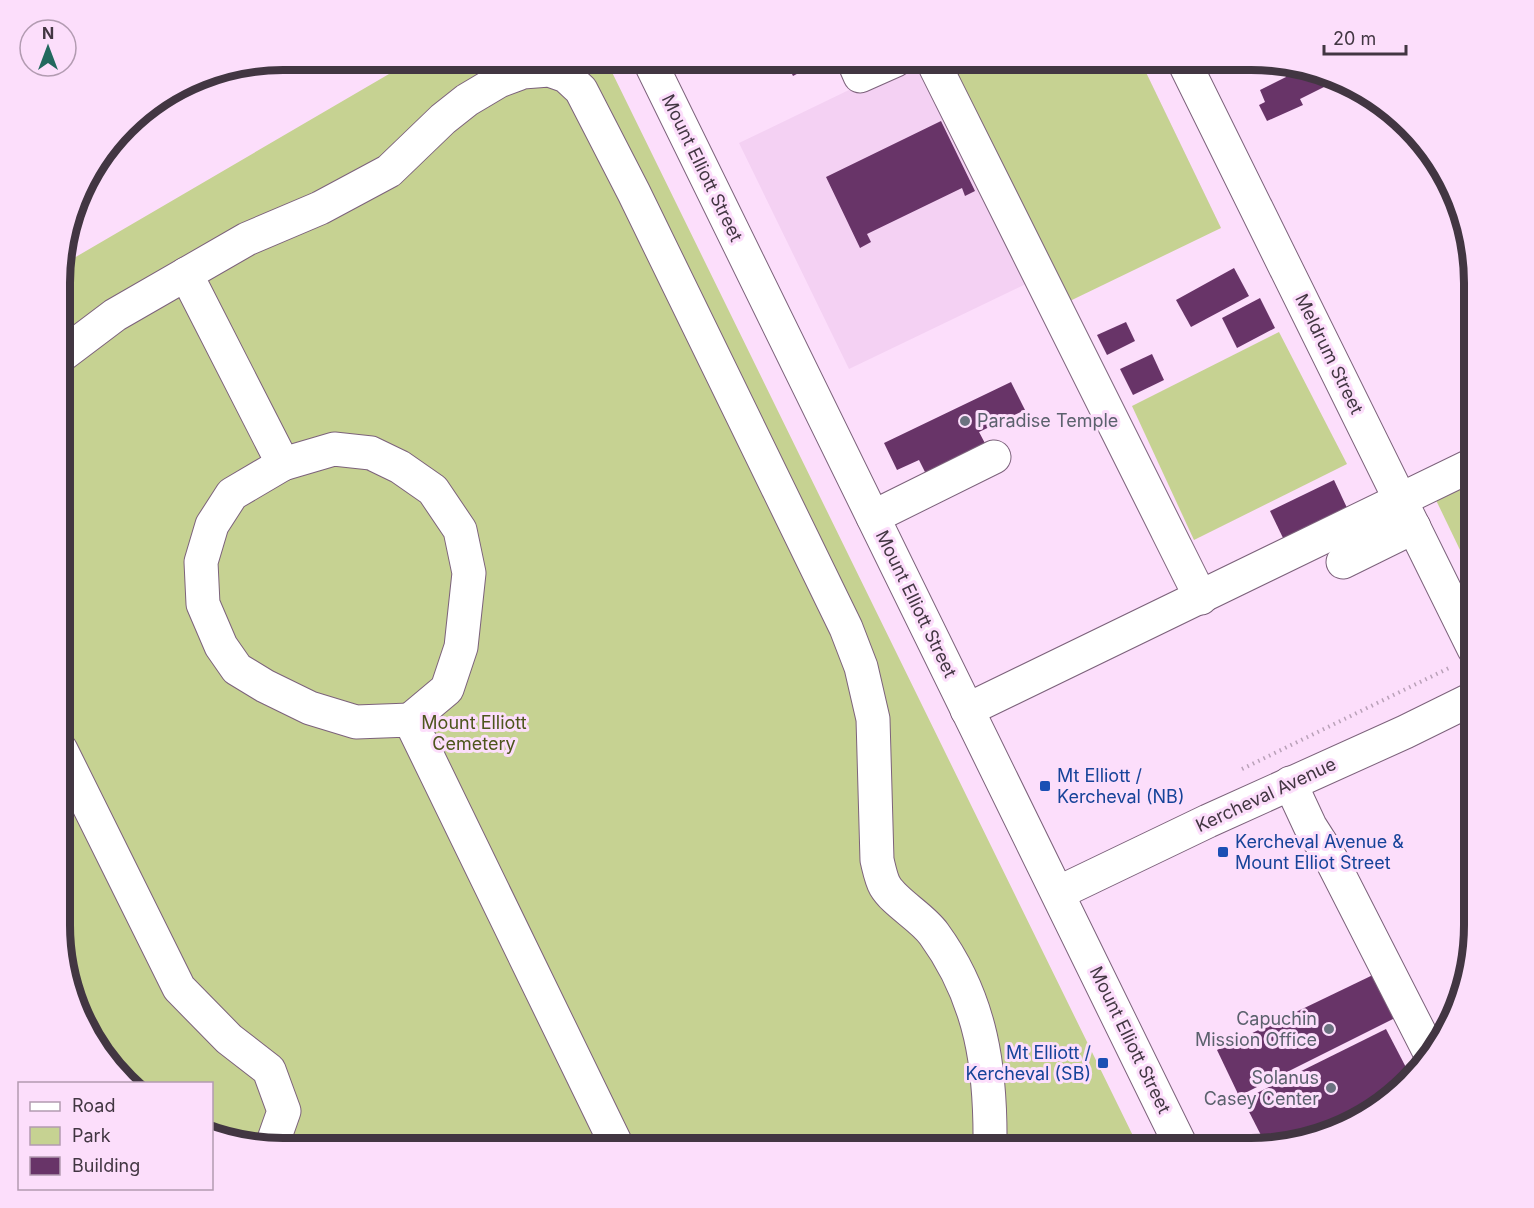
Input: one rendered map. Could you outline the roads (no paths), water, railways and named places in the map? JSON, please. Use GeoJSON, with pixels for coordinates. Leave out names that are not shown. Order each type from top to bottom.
{"type":"FeatureCollection","features":[{"type":"Feature","properties":{"kind":"main road"},"geometry":{"type":"LineString","coordinates":[[70,350],[115,315],[247,239],[320,208],[389,171],[451,113],[467,100],[499,81],[523,72],[549,70],[566,76],[580,90],[639,204],[846,628],[861,667],[873,719],[877,860],[881,875],[885,886],[933,932],[966,992],[980,1027],[988,1067],[990,1138]]}},
{"type":"Feature","properties":{"kind":"main road","name":"Mount Elliott Street"},"geometry":{"type":"LineString","coordinates":[[654,70],[1177,1138]]}},
{"type":"Feature","properties":{"kind":"main road"},"geometry":{"type":"LineString","coordinates":[[857,70],[860,76],[874,70]]}},
{"type":"Feature","properties":{"kind":"main road"},"geometry":{"type":"LineString","coordinates":[[937,70],[1201,598]]}},
{"type":"Feature","properties":{"kind":"main road","name":"Meldrum Street"},"geometry":{"type":"LineString","coordinates":[[1189,70],[1407,513],[1463,653]]}},
{"type":"Feature","properties":{"kind":"main road"},"geometry":{"type":"LineString","coordinates":[[186,274],[283,464]]}},
{"type":"Feature","properties":{"kind":"main road"},"geometry":{"type":"LineString","coordinates":[[334,449],[371,453],[400,467],[433,490],[460,530],[469,573],[460,647],[447,689],[410,720],[356,722],[310,708],[265,686],[237,669],[221,646],[203,604],[201,562],[212,525],[232,494],[283,464],[334,449]]}},
{"type":"Feature","properties":{"kind":"main road"},"geometry":{"type":"LineString","coordinates":[[873,517],[994,457]]}},
{"type":"Feature","properties":{"kind":"main road"},"geometry":{"type":"LineString","coordinates":[[1343,562],[1464,472]]}},
{"type":"Feature","properties":{"kind":"main road"},"geometry":{"type":"LineString","coordinates":[[968,710],[1201,598],[1407,513]]}},
{"type":"Feature","properties":{"kind":"main road","name":"Kercheval Avenue"},"geometry":{"type":"LineString","coordinates":[[1058,893],[1463,703]]}},
{"type":"Feature","properties":{"kind":"main road"},"geometry":{"type":"LineString","coordinates":[[410,720],[613,1138]]}},
{"type":"Feature","properties":{"kind":"main road"},"geometry":{"type":"LineString","coordinates":[[71,770],[179,988],[229,1039],[269,1070],[284,1111],[275,1137]]}},
{"type":"Feature","properties":{"kind":"main road"},"geometry":{"type":"LineString","coordinates":[[1290,783],[1310,826],[1331,859],[1426,1045]]}},
{"type":"Feature","properties":{"kind":"place","name":"Paradise Temple"},"geometry":{"type":"Point","coordinates":[965,421]}},
{"type":"Feature","properties":{"kind":"place","name":"Mt Elliott / Kercheval (NB)"},"geometry":{"type":"Point","coordinates":[1045,786]}},
{"type":"Feature","properties":{"kind":"place","name":"Kercheval Avenue & Mount Elliot Street"},"geometry":{"type":"Point","coordinates":[1223,852]}},
{"type":"Feature","properties":{"kind":"place","name":"Capuchin Mission Office"},"geometry":{"type":"Point","coordinates":[1329,1029]}},
{"type":"Feature","properties":{"kind":"place","name":"Mt Elliott / Kercheval (SB)"},"geometry":{"type":"Point","coordinates":[1103,1063]}},
{"type":"Feature","properties":{"kind":"place","name":"Solanus Casey Center"},"geometry":{"type":"Point","coordinates":[1331,1088]}},
{"type":"Feature","properties":{"kind":"park label","name":"Mount Elliott Cemetery"},"geometry":{"type":"Point","coordinates":[474,733]}}]}
